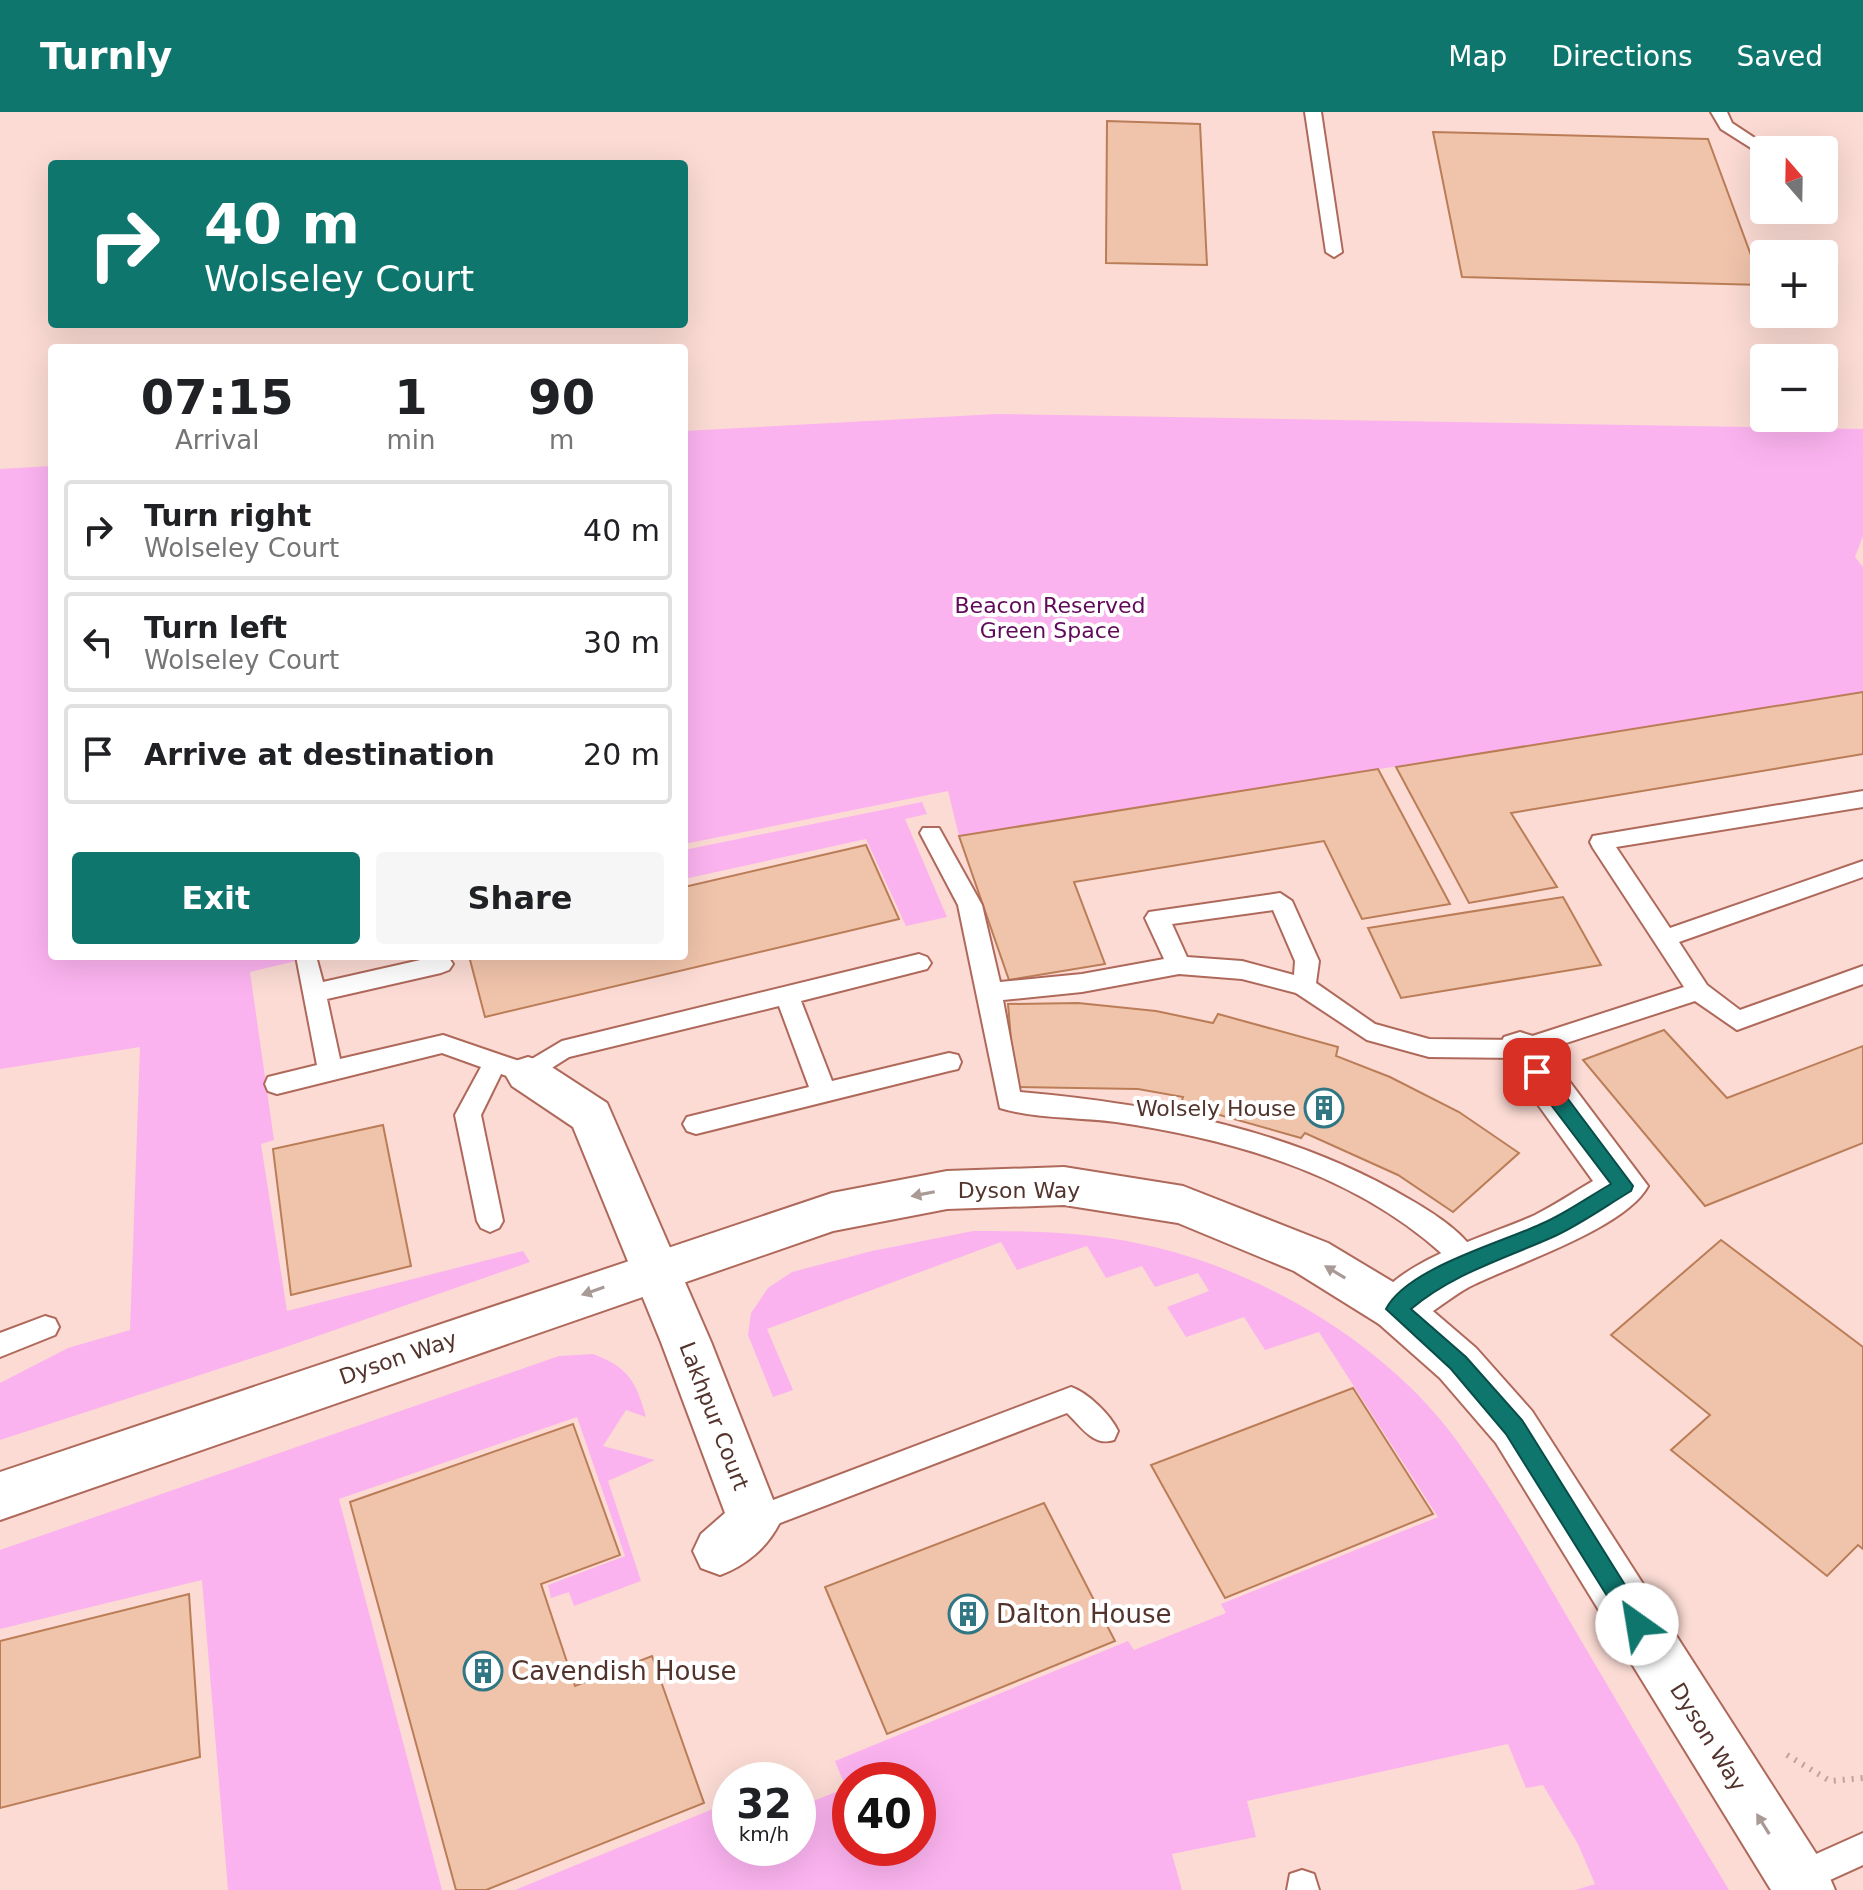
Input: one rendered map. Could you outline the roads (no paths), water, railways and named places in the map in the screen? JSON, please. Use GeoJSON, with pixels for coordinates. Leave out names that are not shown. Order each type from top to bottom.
{"type":"FeatureCollection","features":[{"type":"Feature","properties":{"kind":"street"},"geometry":{"type":"LineString","coordinates":[[1396,1309],[1426,1284],[1468,1262],[1551,1229],[1624,1186],[1520,1049]]}},
{"type":"Feature","properties":{"kind":"street","name":"Lakhpur Court"},"geometry":{"type":"LineString","coordinates":[[511,1068],[591,1116],[655,1270],[737,1536]]}},
{"type":"Feature","properties":{"kind":"street","name":"Dyson Way"},"geometry":{"type":"LineString","coordinates":[[0,1496],[832,1212],[947,1190],[1064,1186],[1183,1205],[1311,1257],[1396,1309],[1458,1363],[1514,1427],[1802,1884]]}},
{"type":"Feature","properties":{"kind":"lane"},"geometry":{"type":"LineString","coordinates":[[1313,112],[1334,252]]}},
{"type":"Feature","properties":{"kind":"lane"},"geometry":{"type":"LineString","coordinates":[[1719,112],[1726,126],[1750,141]]}},
{"type":"Feature","properties":{"kind":"lane"},"geometry":{"type":"LineString","coordinates":[[1863,799],[1601,842],[1699,991],[1737,1021],[1863,975]]}},
{"type":"Feature","properties":{"kind":"lane"},"geometry":{"type":"LineString","coordinates":[[931,833],[970,905],[990,992],[1009,1101],[1087,1106],[1180,1122],[1278,1150],[1362,1186],[1425,1221],[1468,1262]]}},
{"type":"Feature","properties":{"kind":"lane"},"geometry":{"type":"LineString","coordinates":[[1664,939],[1863,869]]}},
{"type":"Feature","properties":{"kind":"lane"},"geometry":{"type":"LineString","coordinates":[[1179,965],[1157,918],[1280,901],[1307,961],[1304,986]]}},
{"type":"Feature","properties":{"kind":"lane"},"geometry":{"type":"LineString","coordinates":[[306,960],[331,1072]]}},
{"type":"Feature","properties":{"kind":"lane"},"geometry":{"type":"LineString","coordinates":[[490,1221],[468,1115],[511,1068],[562,1050],[919,963]]}},
{"type":"Feature","properties":{"kind":"lane"},"geometry":{"type":"LineString","coordinates":[[313,993],[441,964]]}},
{"type":"Feature","properties":{"kind":"lane"},"geometry":{"type":"LineString","coordinates":[[990,992],[1082,983],[1179,965],[1242,970],[1304,986],[1367,1031],[1429,1048],[1520,1049],[1699,991]]}},
{"type":"Feature","properties":{"kind":"lane"},"geometry":{"type":"LineString","coordinates":[[787,995],[824,1093]]}},
{"type":"Feature","properties":{"kind":"lane"},"geometry":{"type":"LineString","coordinates":[[277,1084],[443,1044],[511,1068]]}},
{"type":"Feature","properties":{"kind":"lane"},"geometry":{"type":"LineString","coordinates":[[696,1124],[949,1062]]}},
{"type":"Feature","properties":{"kind":"lane"},"geometry":{"type":"LineString","coordinates":[[0,1345],[45,1327]]}},
{"type":"Feature","properties":{"kind":"lane"},"geometry":{"type":"LineString","coordinates":[[737,1536],[1071,1399],[1104,1431]]}},
{"type":"Feature","properties":{"kind":"lane"},"geometry":{"type":"LineString","coordinates":[[1802,1884],[1863,1849]]}},
{"type":"Feature","properties":{"kind":"place","name":"Wolsely House"},"geometry":{"type":"Point","coordinates":[1324,1108]}},
{"type":"Feature","properties":{"kind":"place","name":"Dalton House"},"geometry":{"type":"Point","coordinates":[968,1614]}},
{"type":"Feature","properties":{"kind":"place","name":"Cavendish House"},"geometry":{"type":"Point","coordinates":[483,1671]}},
{"type":"Feature","properties":{"kind":"park label","name":"Beacon Reserved Green Space"},"geometry":{"type":"Point","coordinates":[1050,618]}}]}
